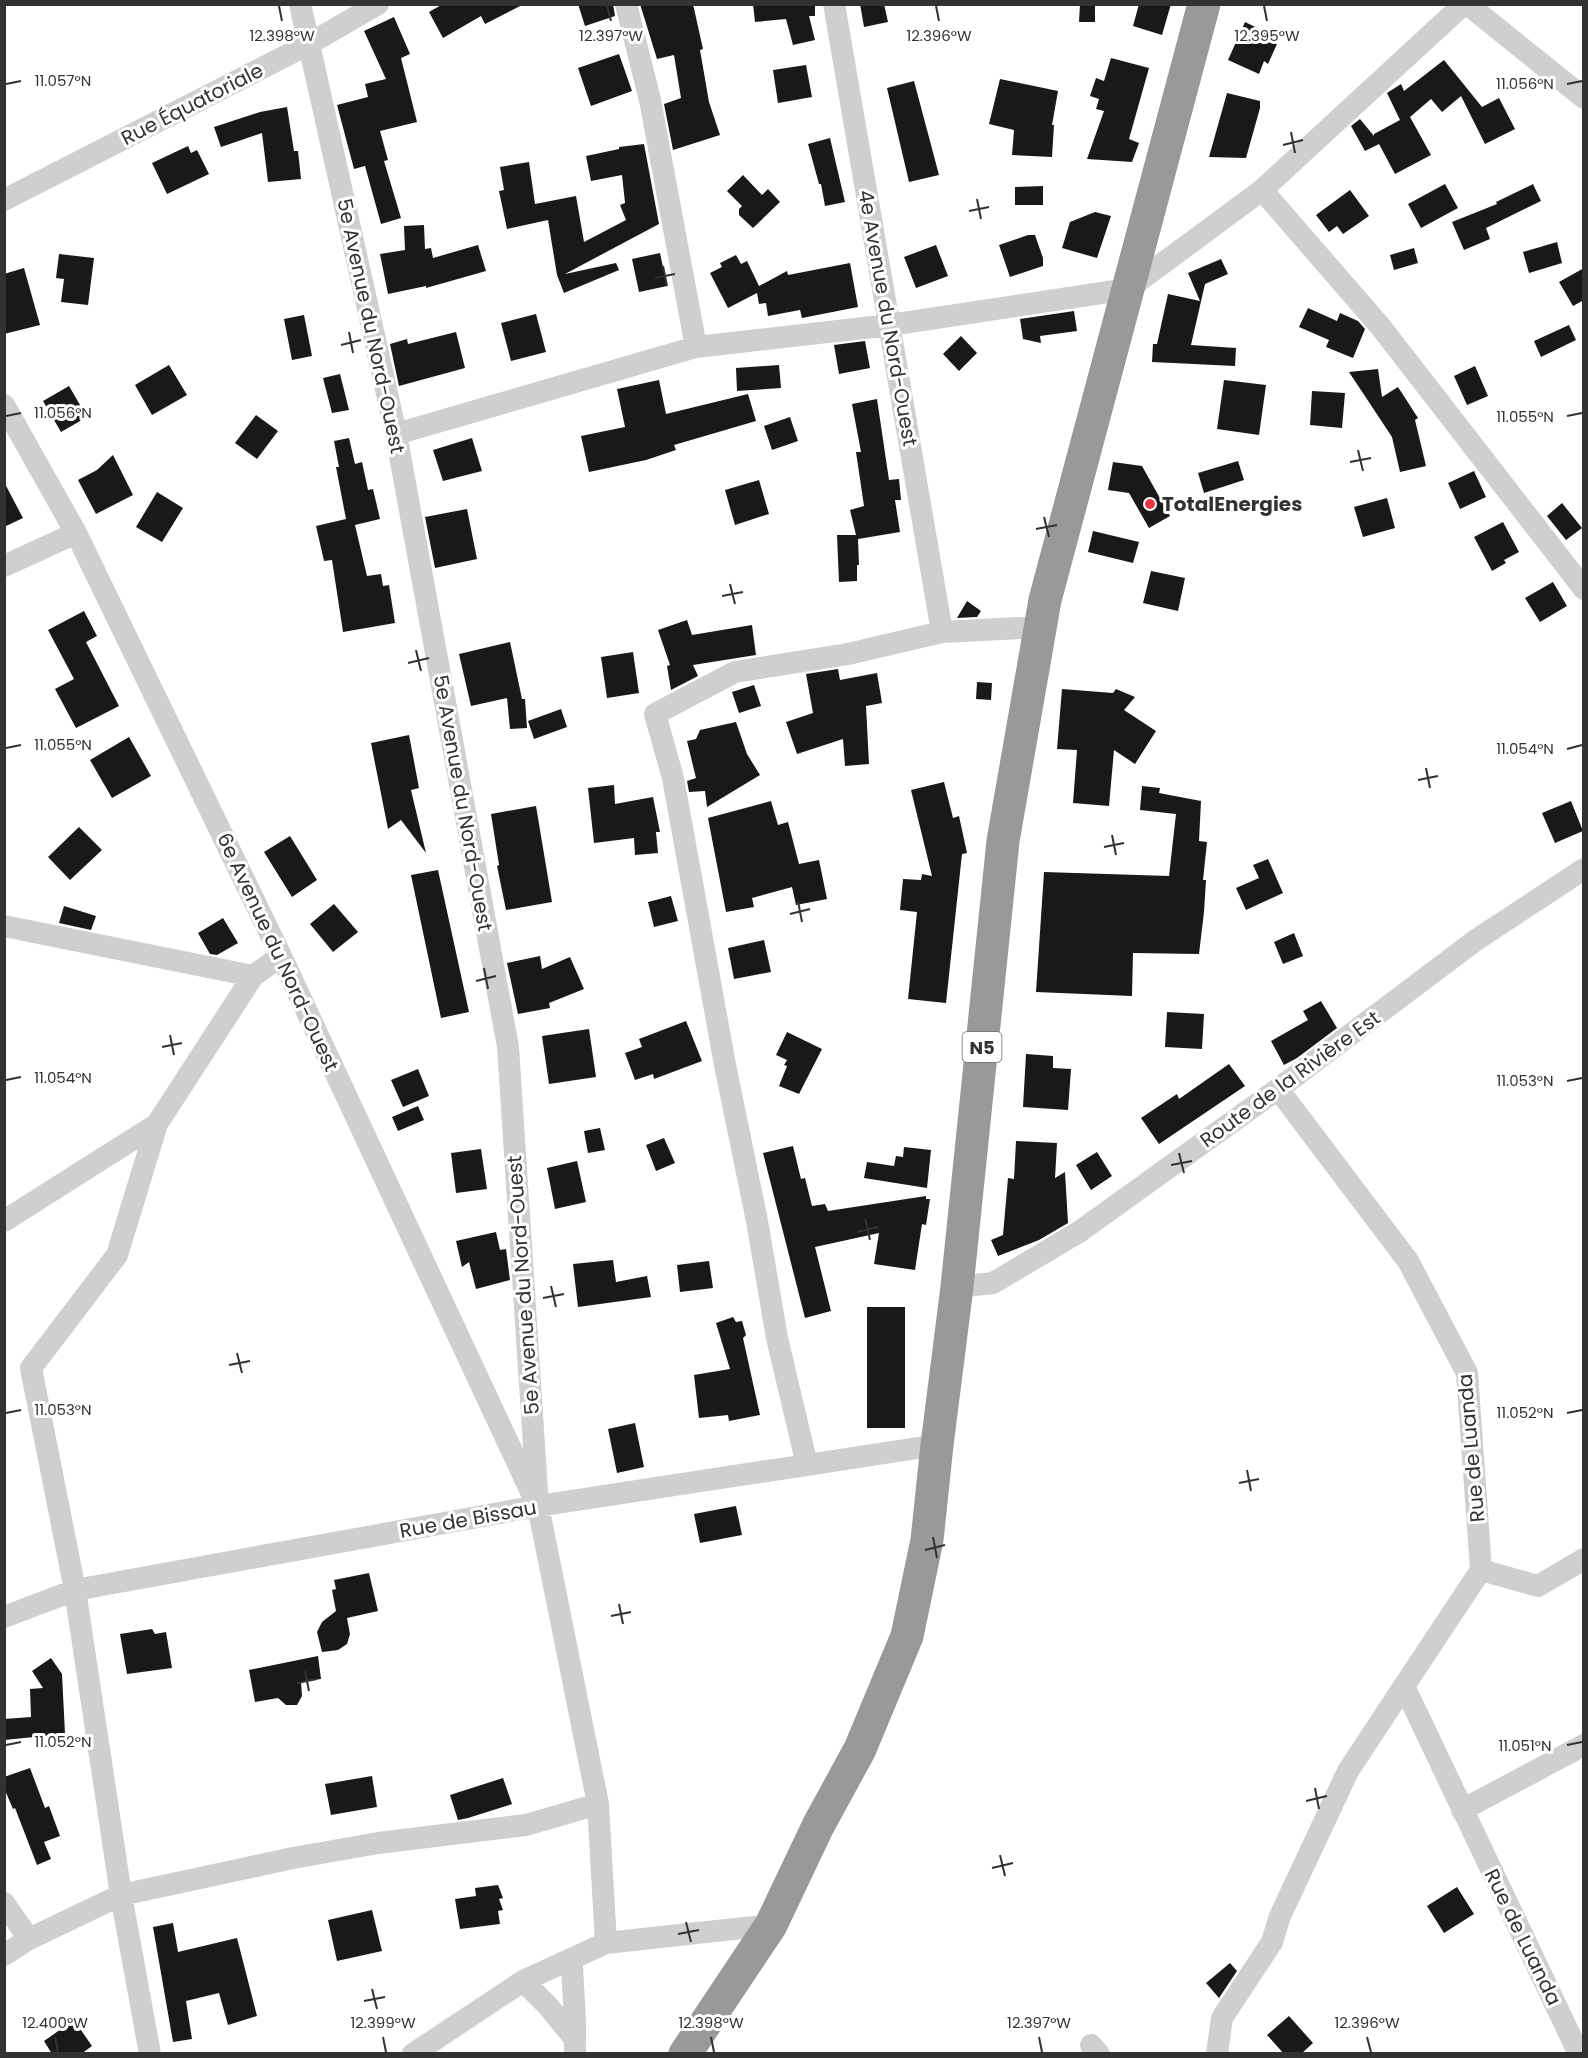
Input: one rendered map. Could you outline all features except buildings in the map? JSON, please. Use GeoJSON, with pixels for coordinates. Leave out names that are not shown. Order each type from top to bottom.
{"type":"FeatureCollection","features":[{"type":"Feature","properties":{"kind":"highway","name":"N5"},"geometry":{"type":"LineString","coordinates":[[685,2054],[771,1925],[818,1826],[860,1749],[907,1636],[927,1540],[957,1287],[1003,841],[1044,600],[1204,4]]}},
{"type":"Feature","properties":{"kind":"street","name":"5e Avenue du Nord-Ouest"},"geometry":{"type":"LineString","coordinates":[[300,4],[396,434],[508,1047],[538,1506]]}},
{"type":"Feature","properties":{"kind":"street","name":"Rue Équatoriale"},"geometry":{"type":"LineString","coordinates":[[4,200],[309,44],[378,4]]}},
{"type":"Feature","properties":{"kind":"street"},"geometry":{"type":"LineString","coordinates":[[626,4],[650,100],[696,347]]}},
{"type":"Feature","properties":{"kind":"street","name":"4e Avenue du Nord-Ouest"},"geometry":{"type":"LineString","coordinates":[[834,4],[942,632]]}},
{"type":"Feature","properties":{"kind":"street"},"geometry":{"type":"LineString","coordinates":[[396,434],[696,347],[890,325],[1128,289],[1262,190],[1466,4],[1584,98]]}},
{"type":"Feature","properties":{"kind":"street"},"geometry":{"type":"LineString","coordinates":[[1262,190],[1380,326],[1584,589]]}},
{"type":"Feature","properties":{"kind":"street","name":"6e Avenue du Nord-Ouest"},"geometry":{"type":"LineString","coordinates":[[4,405],[76,533],[281,956],[538,1506]]}},
{"type":"Feature","properties":{"kind":"street"},"geometry":{"type":"LineString","coordinates":[[4,566],[76,533]]}},
{"type":"Feature","properties":{"kind":"street"},"geometry":{"type":"LineString","coordinates":[[807,1465],[777,1338],[758,1221],[723,1054],[673,778],[655,714],[735,672],[848,654],[942,632],[1040,627]]}},
{"type":"Feature","properties":{"kind":"street","name":"Route de la Rivière Est"},"geometry":{"type":"LineString","coordinates":[[957,1287],[993,1283],[1080,1232],[1278,1089],[1476,940],[1584,869]]}},
{"type":"Feature","properties":{"kind":"street"},"geometry":{"type":"LineString","coordinates":[[4,926],[253,975]]}},
{"type":"Feature","properties":{"kind":"street"},"geometry":{"type":"LineString","coordinates":[[150,2054],[121,1895],[75,1590],[32,1368],[117,1255],[157,1124],[253,975],[281,956]]}},
{"type":"Feature","properties":{"kind":"street","name":"Rue de Luanda"},"geometry":{"type":"LineString","coordinates":[[1278,1089],[1408,1261],[1467,1373],[1481,1570]]}},
{"type":"Feature","properties":{"kind":"street"},"geometry":{"type":"LineString","coordinates":[[4,1221],[157,1124]]}},
{"type":"Feature","properties":{"kind":"street","name":"Rue de Bissau"},"geometry":{"type":"LineString","coordinates":[[4,1617],[75,1590],[538,1506],[937,1445]]}},
{"type":"Feature","properties":{"kind":"street"},"geometry":{"type":"LineString","coordinates":[[538,1506],[598,1804],[606,1943]]}},
{"type":"Feature","properties":{"kind":"street"},"geometry":{"type":"LineString","coordinates":[[1217,2054],[1222,2018],[1272,1942],[1280,1916],[1348,1771],[1481,1570],[1538,1586],[1584,1559]]}},
{"type":"Feature","properties":{"kind":"street","name":"Rue de Luanda"},"geometry":{"type":"LineString","coordinates":[[1404,1686],[1579,2054]]}},
{"type":"Feature","properties":{"kind":"street"},"geometry":{"type":"LineString","coordinates":[[1462,1810],[1584,1745]]}},
{"type":"Feature","properties":{"kind":"street"},"geometry":{"type":"LineString","coordinates":[[4,1955],[29,1939],[121,1895],[293,1858],[367,1845],[526,1825],[598,1804]]}},
{"type":"Feature","properties":{"kind":"street"},"geometry":{"type":"LineString","coordinates":[[4,1903],[29,1939]]}},
{"type":"Feature","properties":{"kind":"street"},"geometry":{"type":"LineString","coordinates":[[413,2054],[523,1981],[606,1943],[771,1925]]}},
{"type":"Feature","properties":{"kind":"street"},"geometry":{"type":"LineString","coordinates":[[572,1959],[572,1986],[576,2012],[575,2046]]}},
{"type":"Feature","properties":{"kind":"street"},"geometry":{"type":"LineString","coordinates":[[523,1981],[549,2006],[575,2046]]}},
{"type":"Feature","properties":{"kind":"place","name":"TotalEnergies"},"geometry":{"type":"Point","coordinates":[1150,504]}}]}
